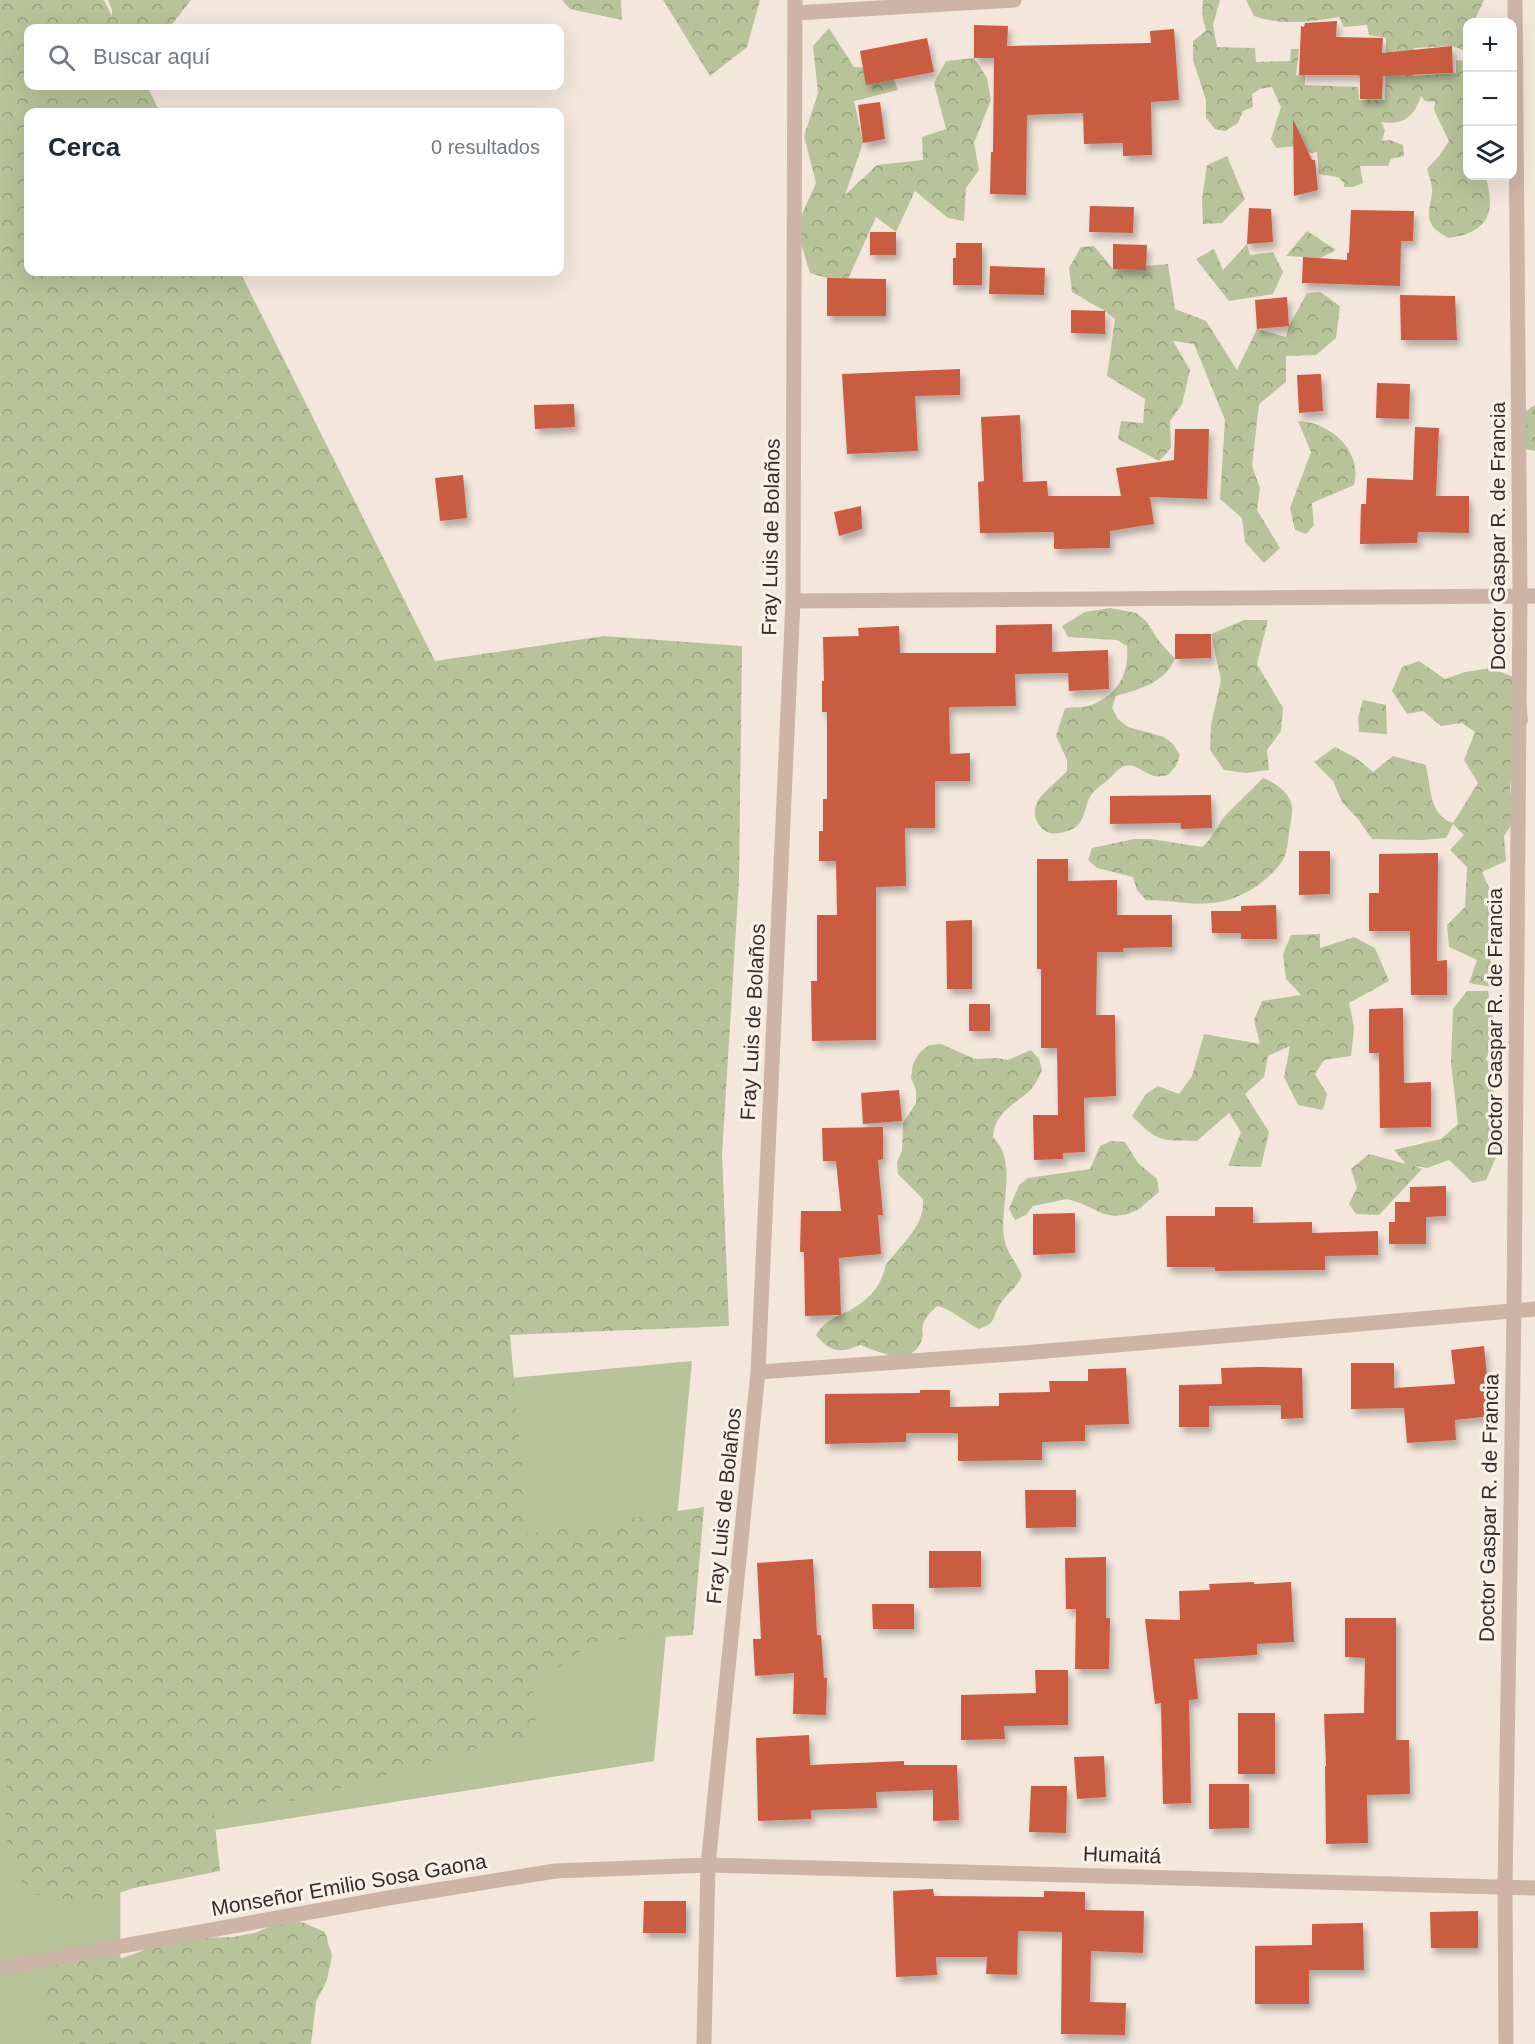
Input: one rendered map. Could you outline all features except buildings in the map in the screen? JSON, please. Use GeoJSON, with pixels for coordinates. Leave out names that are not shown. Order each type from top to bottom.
{"type":"FeatureCollection","features":[{"type":"Feature","properties":{"kind":"street"},"geometry":{"type":"LineString","coordinates":[[795,6],[1014,0]]}},
{"type":"Feature","properties":{"kind":"street","name":"Doctor Gaspar R. de Francia"},"geometry":{"type":"LineString","coordinates":[[1506,2044],[1505,1887],[1527,596],[1515,0]]}},
{"type":"Feature","properties":{"kind":"street","name":"Fray Luis de Bolaños"},"geometry":{"type":"LineString","coordinates":[[704,2044],[708,1865],[758,1372],[793,602],[795,6]]}},
{"type":"Feature","properties":{"kind":"street"},"geometry":{"type":"LineString","coordinates":[[793,602],[1527,596]]}},
{"type":"Feature","properties":{"kind":"street"},"geometry":{"type":"LineString","coordinates":[[758,1372],[1023,1353],[1535,1309]]}},
{"type":"Feature","properties":{"kind":"street","name":"Humaitá"},"geometry":{"type":"LineString","coordinates":[[708,1865],[1535,1888]]}},
{"type":"Feature","properties":{"kind":"street","name":"Monseñor Emilio Sosa Gaona"},"geometry":{"type":"LineString","coordinates":[[0,1968],[394,1897],[555,1871],[708,1865]]}},
{"type":"Feature","properties":{"kind":"green space"},"geometry":{"type":"Polygon","coordinates":[[[0,0],[104,0],[112,16],[108,0],[191,0],[172,24],[24,24],[24,90],[149,90],[158,108],[24,108],[24,276],[242,276],[435,661],[604,636],[742,646],[739,880],[722,1154],[729,1326],[510,1335],[528,1534],[704,1507],[693,1635],[596,1641],[533,1685],[537,1737],[474,1749],[300,1800],[213,1807],[220,1871],[134,1888],[86,1904],[25,1892],[5,1834],[7,1789],[5,1756],[0,1750],[0,0]]]}},
{"type":"Feature","properties":{"kind":"green space"},"geometry":{"type":"Polygon","coordinates":[[[562,0],[621,0],[622,20],[570,9],[562,0]]]}},
{"type":"Feature","properties":{"kind":"green space"},"geometry":{"type":"Polygon","coordinates":[[[663,0],[760,0],[747,47],[710,76],[663,0]]]}},
{"type":"Feature","properties":{"kind":"green space"},"geometry":{"type":"Polygon","coordinates":[[[1203,0],[1220,0],[1213,25],[1217,47],[1255,48],[1256,62],[1290,61],[1291,49],[1299,49],[1296,75],[1305,75],[1305,85],[1358,87],[1359,100],[1385,100],[1386,38],[1369,35],[1367,25],[1344,27],[1339,17],[1296,22],[1265,19],[1254,16],[1246,0],[1484,0],[1476,18],[1463,18],[1463,50],[1452,46],[1414,48],[1413,76],[1456,73],[1456,60],[1463,61],[1463,180],[1486,180],[1490,200],[1489,210],[1481,226],[1473,231],[1449,238],[1435,229],[1430,220],[1432,187],[1427,169],[1449,141],[1434,110],[1435,102],[1425,101],[1421,96],[1412,114],[1407,118],[1396,122],[1381,122],[1385,130],[1382,141],[1390,140],[1403,145],[1404,156],[1391,159],[1388,166],[1360,166],[1363,183],[1353,187],[1344,187],[1344,183],[1338,177],[1319,174],[1317,152],[1311,153],[1298,146],[1276,148],[1271,139],[1281,107],[1272,87],[1260,89],[1252,94],[1253,107],[1243,111],[1238,123],[1225,131],[1215,129],[1206,118],[1206,100],[1193,60],[1193,41],[1206,31],[1202,14],[1203,0]]]}},
{"type":"Feature","properties":{"kind":"green space"},"geometry":{"type":"Polygon","coordinates":[[[829,28],[854,67],[889,68],[898,90],[854,101],[863,143],[845,195],[877,165],[923,160],[922,137],[946,129],[934,83],[946,61],[974,58],[987,78],[991,100],[974,143],[979,170],[966,188],[964,221],[948,218],[915,191],[896,232],[876,217],[848,279],[827,278],[810,273],[796,227],[816,183],[804,136],[818,93],[813,46],[829,28]]]}},
{"type":"Feature","properties":{"kind":"green space"},"geometry":{"type":"Polygon","coordinates":[[[1227,156],[1245,199],[1222,223],[1203,224],[1202,199],[1207,165],[1227,156]]]}},
{"type":"Feature","properties":{"kind":"green space"},"geometry":{"type":"Polygon","coordinates":[[[1307,231],[1336,250],[1320,258],[1286,256],[1307,231]]]}},
{"type":"Feature","properties":{"kind":"green space"},"geometry":{"type":"Polygon","coordinates":[[[1247,244],[1250,255],[1273,252],[1283,272],[1273,294],[1229,301],[1196,259],[1214,249],[1223,270],[1247,244]]]}},
{"type":"Feature","properties":{"kind":"green space"},"geometry":{"type":"Polygon","coordinates":[[[1094,246],[1113,269],[1168,264],[1175,309],[1206,321],[1237,370],[1257,329],[1286,337],[1289,326],[1307,293],[1320,292],[1340,306],[1336,338],[1316,355],[1286,356],[1286,382],[1259,404],[1252,466],[1260,488],[1257,510],[1280,548],[1264,563],[1245,542],[1242,518],[1220,499],[1225,420],[1194,344],[1173,341],[1190,370],[1182,404],[1170,421],[1171,448],[1159,461],[1118,439],[1121,421],[1143,423],[1145,399],[1107,376],[1115,319],[1072,292],[1069,268],[1081,247],[1094,246]]]}},
{"type":"Feature","properties":{"kind":"green space"},"geometry":{"type":"Polygon","coordinates":[[[1535,405],[1535,451],[1526,449],[1523,413],[1535,405]]]}},
{"type":"Feature","properties":{"kind":"green space"},"geometry":{"type":"Polygon","coordinates":[[[1298,421],[1322,427],[1341,441],[1349,450],[1354,461],[1355,473],[1354,485],[1312,503],[1314,525],[1306,534],[1295,530],[1290,508],[1311,452],[1298,421]]]}},
{"type":"Feature","properties":{"kind":"green space"},"geometry":{"type":"Polygon","coordinates":[[[1110,608],[1136,613],[1146,621],[1175,659],[1165,674],[1158,679],[1142,688],[1116,696],[1112,708],[1118,719],[1128,727],[1164,737],[1173,744],[1180,755],[1176,766],[1168,775],[1154,776],[1136,767],[1128,765],[1122,767],[1092,794],[1079,824],[1068,831],[1052,833],[1040,826],[1035,818],[1035,810],[1042,795],[1067,771],[1067,760],[1056,736],[1065,708],[1091,705],[1110,694],[1121,681],[1127,656],[1127,646],[1117,640],[1068,637],[1062,626],[1085,612],[1110,608]]]}},
{"type":"Feature","properties":{"kind":"green space"},"geometry":{"type":"Polygon","coordinates":[[[1244,620],[1268,620],[1257,664],[1283,708],[1281,731],[1267,750],[1269,770],[1246,773],[1224,770],[1210,750],[1211,725],[1221,680],[1211,634],[1244,620]]]}},
{"type":"Feature","properties":{"kind":"green space"},"geometry":{"type":"Polygon","coordinates":[[[1419,661],[1445,679],[1465,672],[1491,668],[1524,681],[1528,721],[1515,747],[1510,788],[1514,821],[1504,836],[1506,861],[1482,872],[1492,894],[1504,912],[1503,933],[1487,955],[1496,971],[1492,987],[1469,983],[1477,960],[1449,947],[1447,925],[1465,907],[1467,867],[1450,850],[1464,835],[1453,824],[1446,838],[1372,839],[1342,802],[1333,781],[1314,762],[1335,747],[1356,758],[1373,772],[1393,756],[1426,765],[1435,807],[1439,814],[1453,823],[1478,783],[1464,760],[1475,732],[1462,723],[1441,726],[1423,711],[1407,714],[1392,691],[1402,667],[1419,661]]]}},
{"type":"Feature","properties":{"kind":"green space"},"geometry":{"type":"Polygon","coordinates":[[[1363,700],[1386,705],[1387,734],[1359,732],[1358,718],[1363,700]]]}},
{"type":"Feature","properties":{"kind":"green space"},"geometry":{"type":"Polygon","coordinates":[[[1263,778],[1281,789],[1291,801],[1288,843],[1283,860],[1278,867],[1266,879],[1244,894],[1228,900],[1208,903],[1146,900],[1137,890],[1133,877],[1097,868],[1088,860],[1092,848],[1134,839],[1151,839],[1202,847],[1225,816],[1263,778]]]}},
{"type":"Feature","properties":{"kind":"green space"},"geometry":{"type":"Polygon","coordinates":[[[1320,934],[1320,948],[1354,937],[1375,948],[1389,981],[1349,1003],[1354,1027],[1351,1056],[1324,1060],[1315,1074],[1327,1094],[1323,1110],[1298,1105],[1284,1077],[1290,1046],[1268,1056],[1264,1077],[1245,1094],[1269,1132],[1261,1167],[1228,1166],[1241,1132],[1229,1113],[1197,1141],[1167,1140],[1154,1136],[1132,1116],[1146,1094],[1158,1086],[1179,1094],[1192,1076],[1204,1034],[1260,1044],[1254,1020],[1262,1001],[1301,995],[1286,979],[1283,954],[1291,935],[1320,934]]]}},
{"type":"Feature","properties":{"kind":"green space"},"geometry":{"type":"Polygon","coordinates":[[[1467,991],[1488,991],[1496,1037],[1486,1059],[1498,1079],[1494,1091],[1505,1137],[1486,1180],[1473,1183],[1449,1160],[1427,1168],[1413,1165],[1422,1169],[1379,1215],[1356,1214],[1349,1204],[1357,1188],[1351,1169],[1369,1154],[1406,1164],[1394,1150],[1441,1139],[1458,1124],[1451,1063],[1453,1009],[1467,991]]]}},
{"type":"Feature","properties":{"kind":"green space"},"geometry":{"type":"Polygon","coordinates":[[[941,1044],[975,1059],[1008,1060],[1031,1050],[1039,1059],[1042,1070],[1036,1083],[1000,1117],[993,1137],[1001,1148],[1007,1173],[1003,1229],[1005,1242],[1022,1276],[1000,1304],[992,1321],[979,1329],[949,1310],[937,1306],[925,1319],[922,1339],[911,1354],[895,1356],[860,1345],[847,1350],[836,1350],[826,1345],[816,1335],[825,1324],[855,1307],[871,1294],[877,1287],[887,1263],[912,1233],[920,1217],[923,1199],[898,1174],[897,1162],[902,1151],[903,1123],[916,1103],[916,1090],[911,1078],[913,1064],[919,1053],[929,1045],[941,1044]]]}},
{"type":"Feature","properties":{"kind":"green space"},"geometry":{"type":"Polygon","coordinates":[[[0,1047],[188,1408],[692,1361],[654,1761],[120,1845],[121,2044],[0,2044],[0,1047]]]}},
{"type":"Feature","properties":{"kind":"green space"},"geometry":{"type":"Polygon","coordinates":[[[1111,1141],[1125,1142],[1138,1163],[1157,1179],[1159,1192],[1139,1209],[1115,1216],[1067,1199],[1033,1206],[1026,1215],[1015,1220],[1009,1209],[1019,1185],[1028,1178],[1090,1169],[1100,1146],[1111,1141]]]}},
{"type":"Feature","properties":{"kind":"green space"},"geometry":{"type":"Polygon","coordinates":[[[302,1922],[325,1932],[332,1956],[327,1980],[316,2002],[311,2044],[59,2044],[44,2013],[43,1989],[52,1967],[73,1955],[119,1959],[142,1951],[162,1939],[233,1937],[255,1933],[278,1923],[302,1922]]]}}]}
